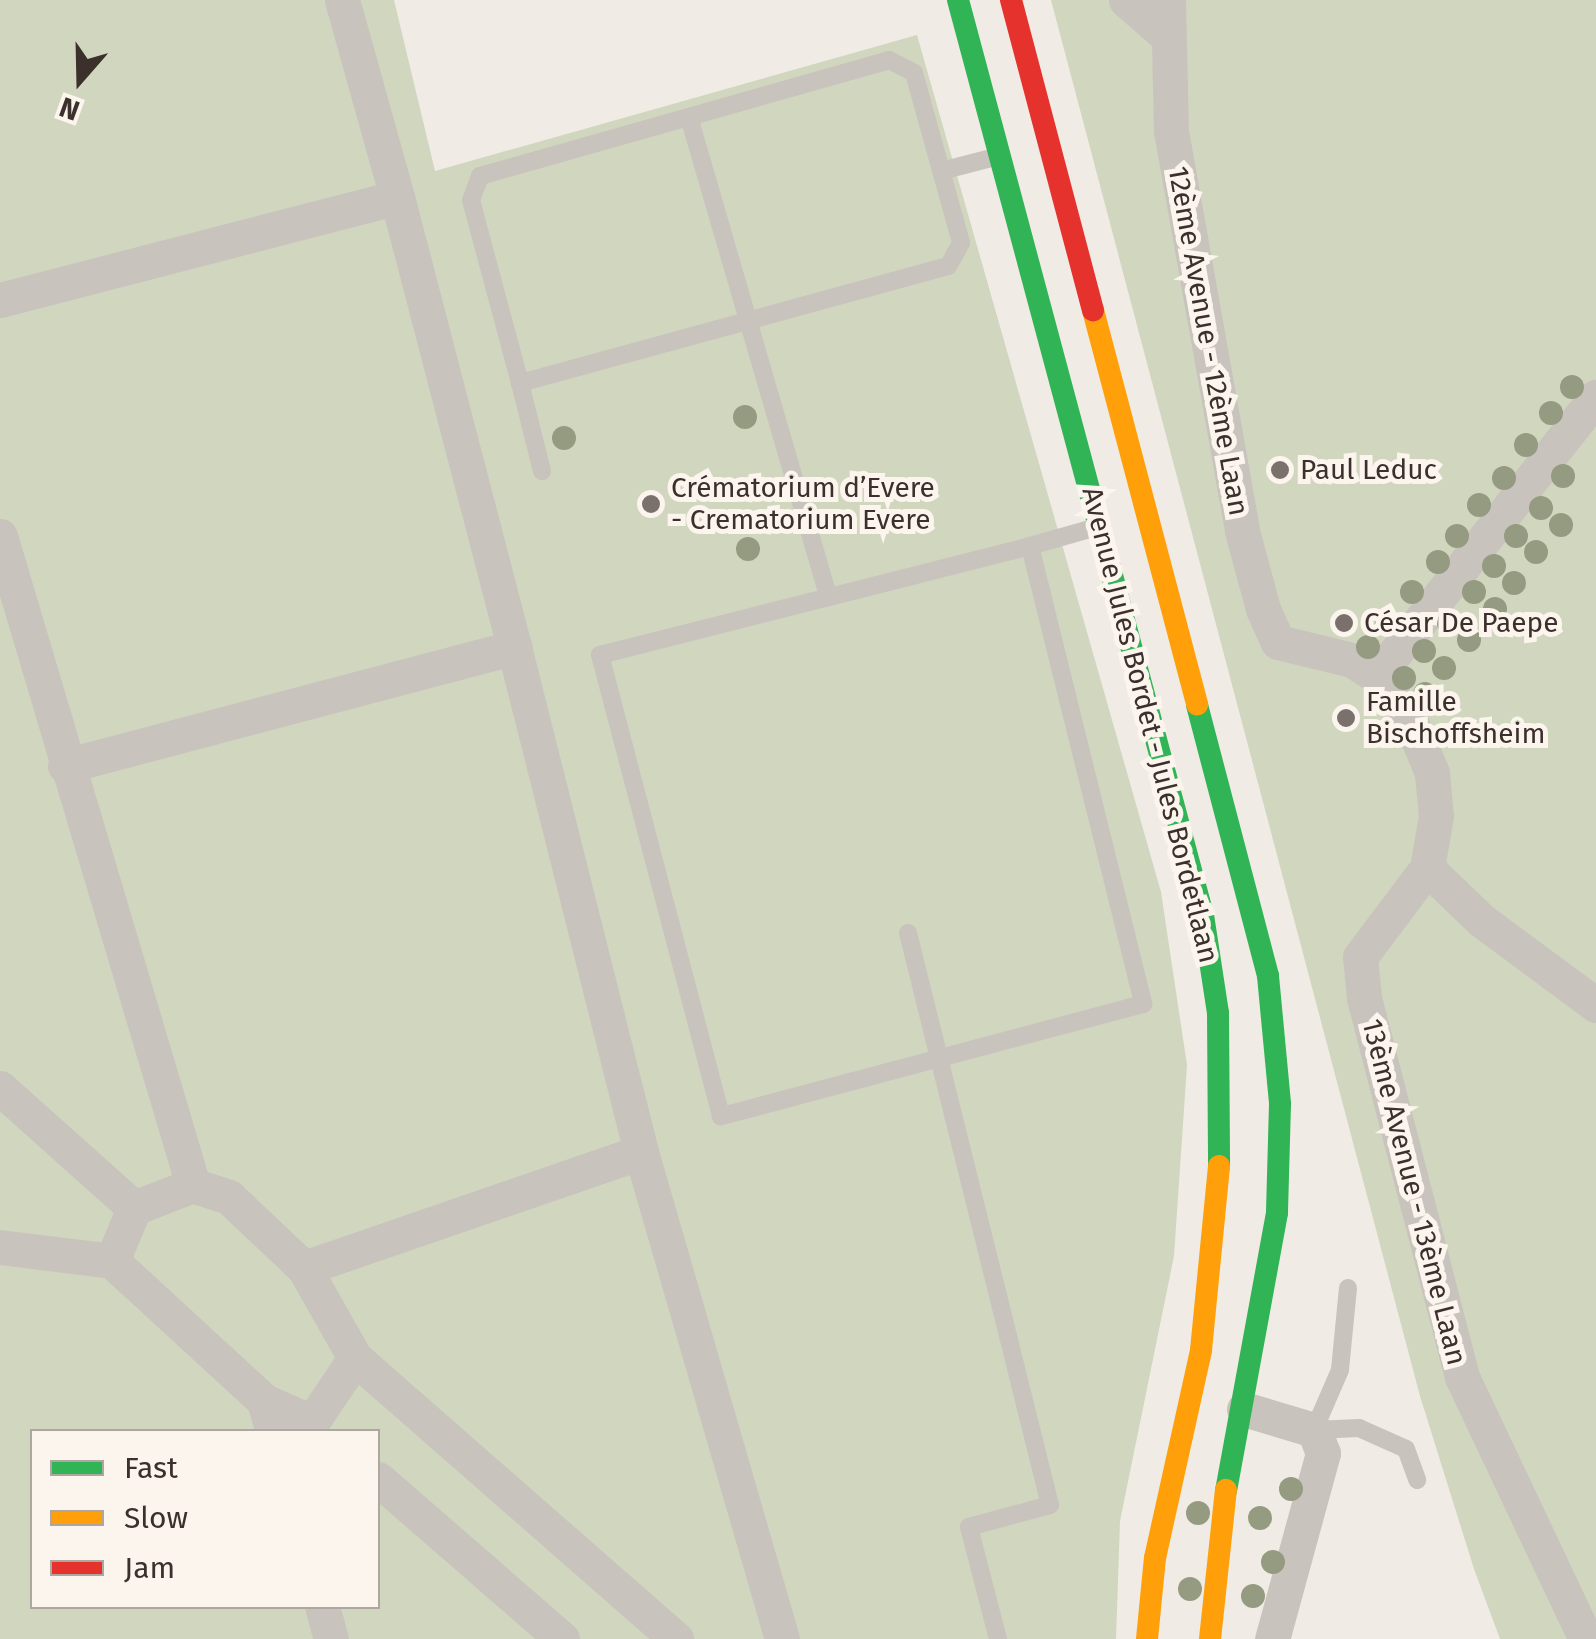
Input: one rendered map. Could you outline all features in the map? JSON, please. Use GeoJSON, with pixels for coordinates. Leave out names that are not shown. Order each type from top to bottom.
{"type":"FeatureCollection","features":[{"type":"Feature","properties":{"kind":"main road","name":"Avenue Jules Bordet - Jules Bordetlaan"},"geometry":{"type":"LineString","coordinates":[[958,0],[1202,915],[1218,1013],[1219,1213],[1189,1396],[1164,1504],[1147,1639]]}},
{"type":"Feature","properties":{"kind":"main road","name":"Avenue Jules Bordet - Jules Bordetlaan"},"geometry":{"type":"LineString","coordinates":[[1011,0],[1268,976],[1280,1104],[1276,1213],[1244,1409],[1227,1483],[1210,1639]]}},
{"type":"Feature","properties":{"kind":"main road"},"geometry":{"type":"LineString","coordinates":[[1189,1396],[1244,1409]]}},
{"type":"Feature","properties":{"kind":"street"},"geometry":{"type":"LineString","coordinates":[[342,0],[397,196],[641,1152],[782,1639]]}},
{"type":"Feature","properties":{"kind":"street"},"geometry":{"type":"LineString","coordinates":[[1126,0],[1167,17]]}},
{"type":"Feature","properties":{"kind":"street","name":"12ème Avenue - 12ème Laan"},"geometry":{"type":"LineString","coordinates":[[1167,17],[1171,132],[1242,532],[1278,642],[1352,660],[1377,676]]}},
{"type":"Feature","properties":{"kind":"street"},"geometry":{"type":"LineString","coordinates":[[0,300],[397,196]]}},
{"type":"Feature","properties":{"kind":"street"},"geometry":{"type":"LineString","coordinates":[[1596,397],[1377,676],[1411,722],[1432,773],[1436,816],[1427,868],[1481,920],[1596,1005]]}},
{"type":"Feature","properties":{"kind":"street"},"geometry":{"type":"LineString","coordinates":[[0,536],[65,766],[193,1185]]}},
{"type":"Feature","properties":{"kind":"street"},"geometry":{"type":"LineString","coordinates":[[65,766],[514,647]]}},
{"type":"Feature","properties":{"kind":"street","name":"13ème Avenue - 13ème Laan"},"geometry":{"type":"LineString","coordinates":[[1427,868],[1360,957],[1364,998],[1452,1350],[1586,1639]]}},
{"type":"Feature","properties":{"kind":"street"},"geometry":{"type":"LineString","coordinates":[[0,1088],[134,1208]]}},
{"type":"Feature","properties":{"kind":"street"},"geometry":{"type":"LineString","coordinates":[[304,1268],[641,1152]]}},
{"type":"Feature","properties":{"kind":"street"},"geometry":{"type":"LineString","coordinates":[[112,1260],[134,1208],[193,1185],[229,1197],[304,1268],[355,1358],[676,1639]]}},
{"type":"Feature","properties":{"kind":"street"},"geometry":{"type":"LineString","coordinates":[[0,1247],[112,1260],[268,1416],[318,1427],[355,1358]]}},
{"type":"Feature","properties":{"kind":"street"},"geometry":{"type":"LineString","coordinates":[[1244,1409],[1314,1430],[1323,1454],[1272,1639]]}},
{"type":"Feature","properties":{"kind":"street"},"geometry":{"type":"LineString","coordinates":[[380,1481],[562,1639]]}},
{"type":"Feature","properties":{"kind":"street"},"geometry":{"type":"LineString","coordinates":[[323,1609],[331,1639]]}},
{"type":"Feature","properties":{"kind":"lane"},"geometry":{"type":"LineString","coordinates":[[520,382],[948,266],[961,243],[914,73],[889,60],[480,176],[471,200],[542,471]]}},
{"type":"Feature","properties":{"kind":"lane"},"geometry":{"type":"LineString","coordinates":[[688,117],[828,597]]}},
{"type":"Feature","properties":{"kind":"lane"},"geometry":{"type":"LineString","coordinates":[[941,171],[999,156]]}},
{"type":"Feature","properties":{"kind":"lane"},"geometry":{"type":"LineString","coordinates":[[1030,546],[1143,1004],[721,1116],[600,655],[1101,526]]}},
{"type":"Feature","properties":{"kind":"lane"},"geometry":{"type":"LineString","coordinates":[[908,933],[1050,1506],[970,1527],[998,1639]]}},
{"type":"Feature","properties":{"kind":"lane"},"geometry":{"type":"LineString","coordinates":[[1348,1288],[1340,1370],[1314,1430],[1360,1428],[1406,1450],[1417,1480]]}},
{"type":"Feature","properties":{"kind":"green space"},"geometry":{"type":"Polygon","coordinates":[[[0,0],[394,0],[435,171],[917,35],[1161,892],[1187,1065],[1174,1256],[1120,1521],[1116,1639],[0,1639],[0,0]]]}},
{"type":"Feature","properties":{"kind":"green space"},"geometry":{"type":"Polygon","coordinates":[[[1051,0],[1596,0],[1596,1639],[1500,1639],[1474,1569],[1420,1396],[1051,0]]]}},
{"type":"Feature","properties":{"kind":"traffic: fast"},"geometry":{"type":"LineString","coordinates":[[958,0],[1203,915],[1218,1013],[1219,1166]]}},
{"type":"Feature","properties":{"kind":"traffic: fast"},"geometry":{"type":"LineString","coordinates":[[1197,705],[1268,976],[1280,1104],[1277,1213],[1226,1490]]}},
{"type":"Feature","properties":{"kind":"traffic: slow"},"geometry":{"type":"LineString","coordinates":[[1093,310],[1197,705]]}},
{"type":"Feature","properties":{"kind":"traffic: slow"},"geometry":{"type":"LineString","coordinates":[[1147,1639],[1155,1558],[1201,1350],[1219,1166]]}},
{"type":"Feature","properties":{"kind":"traffic: slow"},"geometry":{"type":"LineString","coordinates":[[1210,1639],[1226,1490]]}},
{"type":"Feature","properties":{"kind":"traffic: jam"},"geometry":{"type":"LineString","coordinates":[[1011,0],[1093,310]]}},
{"type":"Feature","properties":{"kind":"place","name":"Paul Leduc"},"geometry":{"type":"Point","coordinates":[1280,470]}},
{"type":"Feature","properties":{"kind":"place","name":"Crématorium d’Evere - Crematorium Evere"},"geometry":{"type":"Point","coordinates":[651,504]}},
{"type":"Feature","properties":{"kind":"place","name":"César De Paepe"},"geometry":{"type":"Point","coordinates":[1344,623]}},
{"type":"Feature","properties":{"kind":"place","name":"Famille Bischoffsheim"},"geometry":{"type":"Point","coordinates":[1346,718]}}]}
